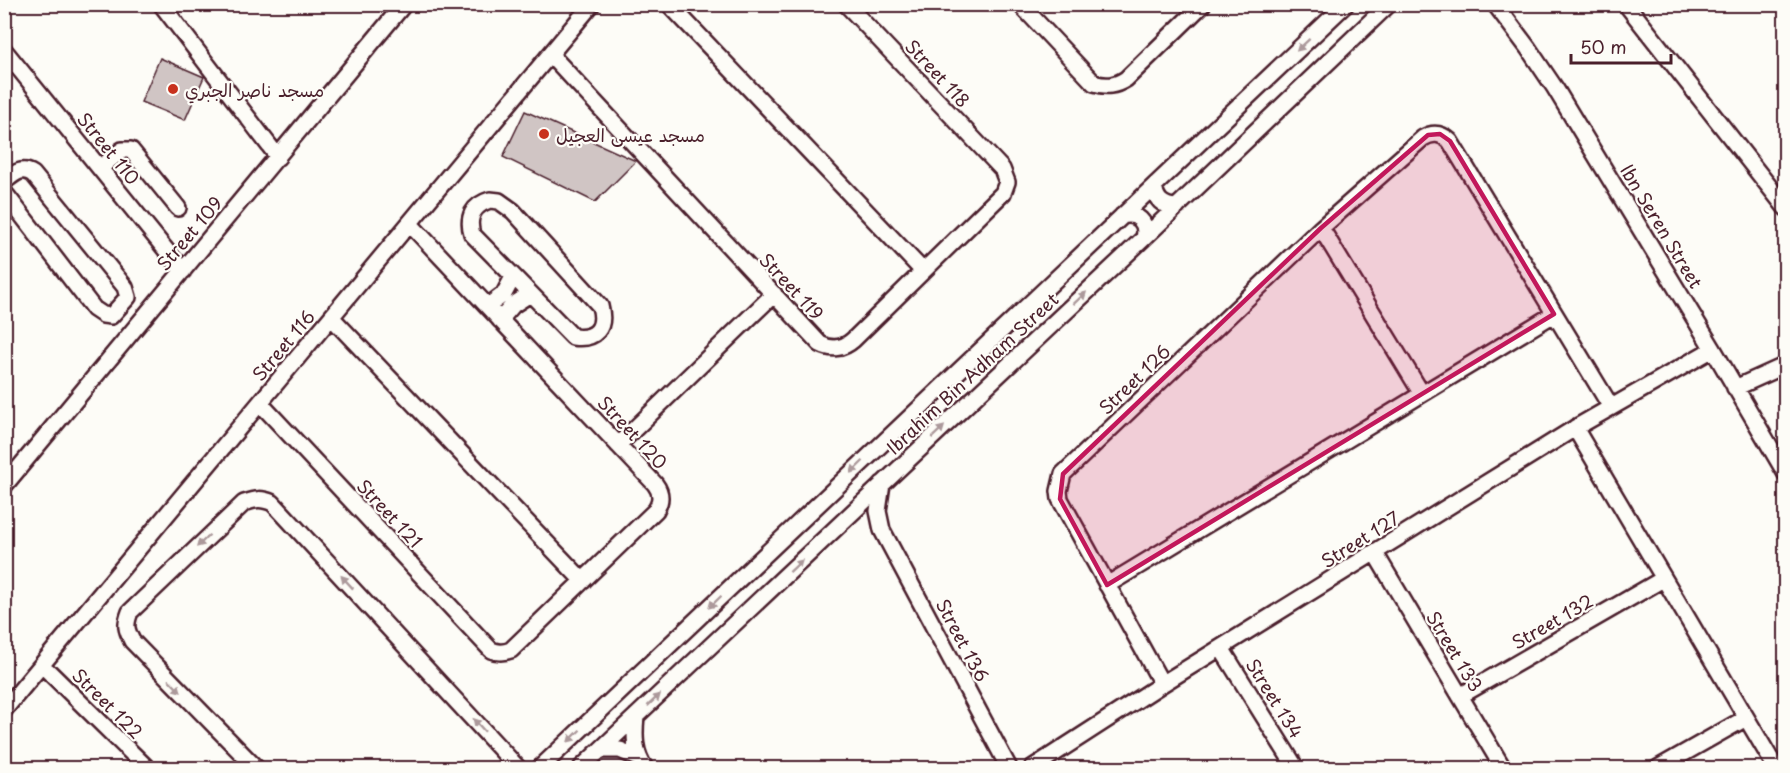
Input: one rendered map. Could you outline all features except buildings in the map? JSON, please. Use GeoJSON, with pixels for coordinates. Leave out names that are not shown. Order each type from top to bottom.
{"type":"FeatureCollection","features":[{"type":"Feature","properties":{"kind":"street","name":"Street 109"},"geometry":{"type":"LineString","coordinates":[[4,486],[404,4]]}},
{"type":"Feature","properties":{"kind":"street","name":"Street 116"},"geometry":{"type":"LineString","coordinates":[[4,710],[592,4]]}},
{"type":"Feature","properties":{"kind":"street"},"geometry":{"type":"LineString","coordinates":[[669,4],[923,271]]}},
{"type":"Feature","properties":{"kind":"street","name":"Street 118"},"geometry":{"type":"LineString","coordinates":[[846,4],[1002,169]]}},
{"type":"Feature","properties":{"kind":"street"},"geometry":{"type":"LineString","coordinates":[[1020,4],[1094,83],[1105,86],[1126,79],[1197,7]]}},
{"type":"Feature","properties":{"kind":"street","name":"Ibrahim Bin Adham Street"},"geometry":{"type":"LineString","coordinates":[[540,768],[1346,4]]}},
{"type":"Feature","properties":{"kind":"street","name":"Ibrahim Bin Adham Street"},"geometry":{"type":"LineString","coordinates":[[581,768],[1177,207],[1389,4]]}},
{"type":"Feature","properties":{"kind":"street","name":"Ibn Seren Street"},"geometry":{"type":"LineString","coordinates":[[1495,4],[1555,88],[1713,349],[1785,474]]}},
{"type":"Feature","properties":{"kind":"street"},"geometry":{"type":"LineString","coordinates":[[1626,4],[1785,208]]}},
{"type":"Feature","properties":{"kind":"street"},"geometry":{"type":"LineString","coordinates":[[167,7],[278,157]]}},
{"type":"Feature","properties":{"kind":"street","name":"Street 110"},"geometry":{"type":"LineString","coordinates":[[5,51],[183,271]]}},
{"type":"Feature","properties":{"kind":"street","name":"Street 119"},"geometry":{"type":"LineString","coordinates":[[551,55],[820,344],[828,348],[839,348],[853,340],[1003,193],[1007,182],[1002,169]]}},
{"type":"Feature","properties":{"kind":"street","name":"Street 126"},"geometry":{"type":"LineString","coordinates":[[1162,684],[1060,499],[1059,491],[1063,474],[1321,228],[1423,138],[1434,133],[1450,141],[1611,407]]}},
{"type":"Feature","properties":{"kind":"street"},"geometry":{"type":"LineString","coordinates":[[100,168],[122,150],[131,150],[178,208]]}},
{"type":"Feature","properties":{"kind":"street"},"geometry":{"type":"LineString","coordinates":[[4,182],[17,171],[22,170],[33,174],[125,287],[128,297],[111,316],[94,309],[4,192]]}},
{"type":"Feature","properties":{"kind":"street"},"geometry":{"type":"LineString","coordinates":[[1155,184],[1156,194],[1161,202],[1177,207]]}},
{"type":"Feature","properties":{"kind":"street"},"geometry":{"type":"LineString","coordinates":[[490,200],[499,201],[513,211],[600,306],[603,316],[601,327],[593,335],[584,338],[573,337],[530,294],[472,234],[470,217],[481,203],[490,200]]}},
{"type":"Feature","properties":{"kind":"street"},"geometry":{"type":"LineString","coordinates":[[1122,216],[1130,214],[1139,218],[1146,229],[1144,238]]}},
{"type":"Feature","properties":{"kind":"street","name":"Street 120"},"geometry":{"type":"LineString","coordinates":[[410,224],[658,489],[660,500],[656,510],[583,581],[511,650],[504,652],[490,650]]}},
{"type":"Feature","properties":{"kind":"street"},"geometry":{"type":"LineString","coordinates":[[1321,228],[1422,394]]}},
{"type":"Feature","properties":{"kind":"street"},"geometry":{"type":"LineString","coordinates":[[488,306],[504,294],[513,277]]}},
{"type":"Feature","properties":{"kind":"street"},"geometry":{"type":"LineString","coordinates":[[500,320],[513,304],[530,294]]}},
{"type":"Feature","properties":{"kind":"street"},"geometry":{"type":"LineString","coordinates":[[618,445],[774,294]]}},
{"type":"Feature","properties":{"kind":"street"},"geometry":{"type":"LineString","coordinates":[[1107,585],[1554,314]]}},
{"type":"Feature","properties":{"kind":"street"},"geometry":{"type":"LineString","coordinates":[[332,318],[583,581]]}},
{"type":"Feature","properties":{"kind":"street","name":"Street 127"},"geometry":{"type":"LineString","coordinates":[[1032,768],[1162,684],[1575,428],[1713,349]]}},
{"type":"Feature","properties":{"kind":"street"},"geometry":{"type":"LineString","coordinates":[[1736,388],[1785,364]]}},
{"type":"Feature","properties":{"kind":"street","name":"Street 121"},"geometry":{"type":"LineString","coordinates":[[260,403],[490,650]]}},
{"type":"Feature","properties":{"kind":"street"},"geometry":{"type":"LineString","coordinates":[[1575,428],[1776,768]]}},
{"type":"Feature","properties":{"kind":"street","name":"Street 136"},"geometry":{"type":"LineString","coordinates":[[882,484],[878,502],[882,530],[1009,768]]}},
{"type":"Feature","properties":{"kind":"street"},"geometry":{"type":"LineString","coordinates":[[256,768],[132,641],[126,630],[126,624],[130,612],[243,503],[263,498],[273,503],[518,768]]}},
{"type":"Feature","properties":{"kind":"street"},"geometry":{"type":"LineString","coordinates":[[848,517],[863,517],[882,530]]}},
{"type":"Feature","properties":{"kind":"street","name":"Street 133"},"geometry":{"type":"LineString","coordinates":[[1375,553],[1503,768]]}},
{"type":"Feature","properties":{"kind":"street","name":"Street 132"},"geometry":{"type":"LineString","coordinates":[[1460,696],[1663,579]]}},
{"type":"Feature","properties":{"kind":"street","name":"Street 134"},"geometry":{"type":"LineString","coordinates":[[1221,648],[1296,768]]}},
{"type":"Feature","properties":{"kind":"street","name":"Street 122"},"geometry":{"type":"LineString","coordinates":[[42,666],[147,768]]}},
{"type":"Feature","properties":{"kind":"street"},"geometry":{"type":"LineString","coordinates":[[636,716],[634,730],[642,764]]}},
{"type":"Feature","properties":{"kind":"street"},"geometry":{"type":"LineString","coordinates":[[1658,768],[1746,718]]}},
{"type":"Feature","properties":{"kind":"street"},"geometry":{"type":"LineString","coordinates":[[601,750],[620,750],[642,764]]}},
{"type":"Feature","properties":{"kind":"highlighted area"},"geometry":{"type":"Polygon","coordinates":[[[1440,134],[1450,141],[1554,314],[1107,585],[1060,499],[1063,474],[1321,228],[1428,135],[1440,134]]]}},
{"type":"Feature","properties":{"kind":"place","name":"مسجد ناصر الجبري"},"geometry":{"type":"Point","coordinates":[173,89]}},
{"type":"Feature","properties":{"kind":"place","name":"مسجد عيسى العجيل"},"geometry":{"type":"Point","coordinates":[544,134]}}]}
